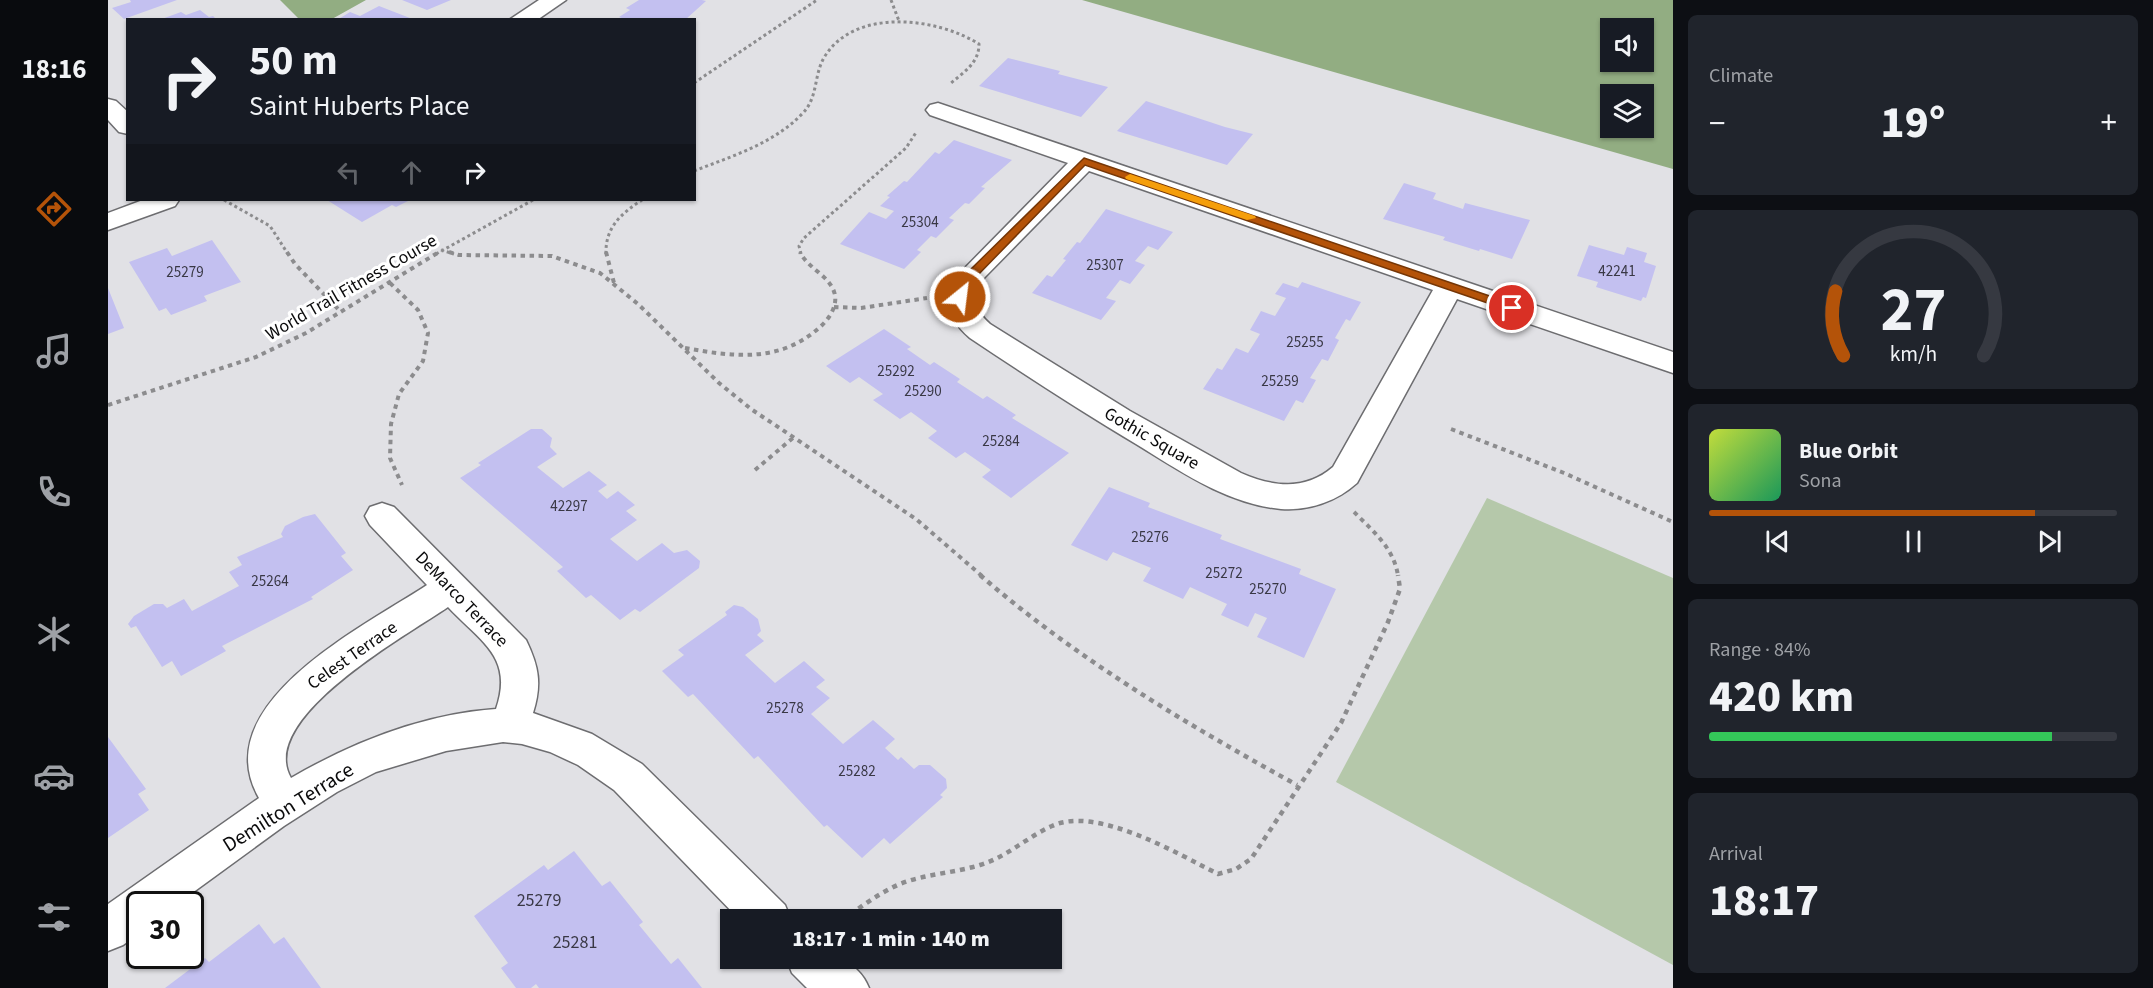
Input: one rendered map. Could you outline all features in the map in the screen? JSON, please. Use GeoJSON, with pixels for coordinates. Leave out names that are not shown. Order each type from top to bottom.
{"type":"FeatureCollection","features":[{"type":"Feature","properties":{"kind":"street"},"geometry":{"type":"LineString","coordinates":[[524,18],[555,0]]}},
{"type":"Feature","properties":{"kind":"street"},"geometry":{"type":"LineString","coordinates":[[942,98],[1084,161],[1673,363]]}},
{"type":"Feature","properties":{"kind":"street"},"geometry":{"type":"LineString","coordinates":[[108,106],[126,125]]}},
{"type":"Feature","properties":{"kind":"street","name":"Gothic Square"},"geometry":{"type":"LineString","coordinates":[[1084,161],[972,274],[961,290],[960,303],[963,314],[968,323],[1104,411],[1223,478],[1267,495],[1290,498],[1325,492],[1345,476],[1450,286]]}},
{"type":"Feature","properties":{"kind":"street"},"geometry":{"type":"LineString","coordinates":[[108,222],[163,201]]}},
{"type":"Feature","properties":{"kind":"street","name":"DeMarco Terrace"},"geometry":{"type":"LineString","coordinates":[[382,516],[513,651],[524,681],[509,726]]}},
{"type":"Feature","properties":{"kind":"street","name":"Celest Terrace"},"geometry":{"type":"LineString","coordinates":[[285,804],[266,776],[269,743],[284,710],[322,674],[450,588]]}},
{"type":"Feature","properties":{"kind":"street","name":"Demilton Terrace"},"geometry":{"type":"LineString","coordinates":[[161,891],[285,804],[351,765],[387,750],[452,733],[484,726],[509,726],[525,727],[584,749],[628,777],[759,909]]}},
{"type":"Feature","properties":{"kind":"street"},"geometry":{"type":"LineString","coordinates":[[108,930],[126,917]]}},
{"type":"Feature","properties":{"kind":"street"},"geometry":{"type":"LineString","coordinates":[[819,969],[826,976],[847,988]]}},
{"type":"Feature","properties":{"kind":"path"},"geometry":{"type":"LineString","coordinates":[[696,82],[817,0]]}},
{"type":"Feature","properties":{"kind":"path"},"geometry":{"type":"LineString","coordinates":[[891,0],[899,21]]}},
{"type":"Feature","properties":{"kind":"path"},"geometry":{"type":"LineString","coordinates":[[696,170],[777,136],[809,106],[818,89],[825,55],[832,48],[863,29],[899,21],[954,30],[969,36],[979,44],[980,49],[974,63],[942,98]]}},
{"type":"Feature","properties":{"kind":"path"},"geometry":{"type":"LineString","coordinates":[[684,348],[733,356],[771,355],[799,344],[822,325],[834,307],[835,294],[832,287],[804,260],[799,246],[804,238],[906,148],[918,128]]}},
{"type":"Feature","properties":{"kind":"path"},"geometry":{"type":"LineString","coordinates":[[226,201],[270,226],[295,264],[340,311]]}},
{"type":"Feature","properties":{"kind":"path","name":"World Trail Fitness Course"},"geometry":{"type":"LineString","coordinates":[[108,405],[256,357],[306,333],[441,250],[531,201]]}},
{"type":"Feature","properties":{"kind":"path"},"geometry":{"type":"LineString","coordinates":[[614,283],[607,266],[604,242],[617,218],[641,201]]}},
{"type":"Feature","properties":{"kind":"path"},"geometry":{"type":"LineString","coordinates":[[441,250],[459,255],[552,256],[593,269],[614,283],[751,410],[916,519],[1000,592],[1084,656],[1196,730],[1297,785]]}},
{"type":"Feature","properties":{"kind":"path"},"geometry":{"type":"LineString","coordinates":[[390,283],[418,310],[428,333],[423,361],[399,394],[391,424],[390,458],[402,486]]}},
{"type":"Feature","properties":{"kind":"path"},"geometry":{"type":"LineString","coordinates":[[834,307],[861,308],[930,298]]}},
{"type":"Feature","properties":{"kind":"path"},"geometry":{"type":"LineString","coordinates":[[1451,429],[1564,473],[1673,522]]}},
{"type":"Feature","properties":{"kind":"path"},"geometry":{"type":"LineString","coordinates":[[755,470],[794,437]]}},
{"type":"Feature","properties":{"kind":"path"},"geometry":{"type":"LineString","coordinates":[[857,909],[877,895],[902,883],[981,865],[1004,855],[1053,825],[1075,820],[1131,831],[1218,874],[1236,869],[1251,859],[1297,785],[1341,723],[1400,589],[1400,569],[1396,561],[1383,541],[1352,509]]}},
{"type":"Feature","properties":{"kind":"green space"},"geometry":{"type":"Polygon","coordinates":[[[280,0],[366,0],[334,18],[298,18],[280,0]]]}},
{"type":"Feature","properties":{"kind":"green space"},"geometry":{"type":"Polygon","coordinates":[[[1082,0],[1673,0],[1673,169],[1082,0]]]}},
{"type":"Feature","properties":{"kind":"green space"},"geometry":{"type":"Polygon","coordinates":[[[1487,498],[1673,578],[1673,965],[1336,782],[1487,498]]]}},
{"type":"Feature","properties":{"kind":"building"},"geometry":{"type":"Polygon","coordinates":[[[130,0],[177,0],[124,19],[112,8],[131,2],[130,0]]]}},
{"type":"Feature","properties":{"kind":"building"},"geometry":{"type":"Polygon","coordinates":[[[402,0],[451,0],[427,10],[402,0]]]}},
{"type":"Feature","properties":{"kind":"building"},"geometry":{"type":"Polygon","coordinates":[[[639,0],[706,1],[687,18],[619,17],[630,10],[626,8],[639,0]]]}},
{"type":"Feature","properties":{"kind":"building"},"geometry":{"type":"Polygon","coordinates":[[[379,6],[410,18],[340,18],[350,12],[360,16],[379,6]]]}},
{"type":"Feature","properties":{"kind":"building"},"geometry":{"type":"Polygon","coordinates":[[[200,10],[209,17],[215,18],[164,18],[181,12],[186,15],[200,10]]]}},
{"type":"Feature","properties":{"kind":"building"},"geometry":{"type":"Polygon","coordinates":[[[1008,58],[1060,71],[1058,74],[1108,87],[1081,117],[979,86],[1008,58]]]}},
{"type":"Feature","properties":{"kind":"building"},"geometry":{"type":"Polygon","coordinates":[[[1146,101],[1253,134],[1227,165],[1117,131],[1146,101]]]}},
{"type":"Feature","properties":{"kind":"building"},"geometry":{"type":"Polygon","coordinates":[[[954,140],[1012,160],[981,187],[985,188],[969,204],[965,203],[949,218],[954,220],[936,238],[931,236],[917,250],[921,252],[904,269],[840,244],[869,212],[886,219],[894,211],[880,206],[890,197],[887,196],[904,181],[907,182],[935,152],[939,154],[954,140]]]}},
{"type":"Feature","properties":{"kind":"building"},"geometry":{"type":"Polygon","coordinates":[[[1404,183],[1436,193],[1433,199],[1463,209],[1465,203],[1530,220],[1512,259],[1443,240],[1445,237],[1383,219],[1404,183]]]}},
{"type":"Feature","properties":{"kind":"building"},"geometry":{"type":"Polygon","coordinates":[[[329,201],[408,201],[396,207],[392,205],[362,222],[329,201]]]}},
{"type":"Feature","properties":{"kind":"building"},"geometry":{"type":"Polygon","coordinates":[[[1106,209],[1173,232],[1158,250],[1148,246],[1135,261],[1145,265],[1130,284],[1120,280],[1106,298],[1116,301],[1101,320],[1032,293],[1047,275],[1052,277],[1066,260],[1063,259],[1077,242],[1080,243],[1106,209]]]}},
{"type":"Feature","properties":{"kind":"building"},"geometry":{"type":"Polygon","coordinates":[[[212,240],[241,282],[204,296],[207,301],[171,315],[166,308],[159,311],[129,262],[167,248],[172,256],[212,240]]]}},
{"type":"Feature","properties":{"kind":"building"},"geometry":{"type":"Polygon","coordinates":[[[1589,245],[1624,255],[1627,247],[1647,253],[1644,262],[1656,266],[1646,298],[1643,297],[1641,301],[1596,287],[1598,282],[1577,276],[1589,245]]]}},
{"type":"Feature","properties":{"kind":"building"},"geometry":{"type":"Polygon","coordinates":[[[1302,282],[1361,302],[1350,321],[1346,319],[1335,338],[1339,340],[1328,361],[1322,359],[1310,378],[1316,380],[1303,403],[1296,400],[1284,421],[1203,389],[1217,368],[1222,370],[1236,348],[1248,353],[1260,334],[1250,330],[1261,311],[1275,316],[1286,298],[1275,294],[1283,283],[1298,288],[1302,282]]]}},
{"type":"Feature","properties":{"kind":"building"},"geometry":{"type":"Polygon","coordinates":[[[108,288],[124,328],[108,334],[108,288]]]}},
{"type":"Feature","properties":{"kind":"building"},"geometry":{"type":"Polygon","coordinates":[[[884,329],[911,347],[907,349],[930,365],[934,362],[960,379],[957,382],[983,399],[987,396],[1016,415],[1012,418],[1069,453],[1011,498],[982,477],[991,470],[965,452],[956,458],[928,438],[937,431],[911,412],[900,419],[873,400],[883,394],[859,377],[850,383],[826,366],[884,329]]]}},
{"type":"Feature","properties":{"kind":"building"},"geometry":{"type":"Polygon","coordinates":[[[531,429],[542,429],[552,438],[550,447],[557,454],[537,467],[563,488],[589,471],[607,485],[598,491],[607,499],[618,491],[635,505],[626,511],[637,520],[610,539],[637,561],[662,543],[674,553],[687,550],[700,561],[699,568],[640,612],[635,609],[620,620],[591,595],[586,598],[557,571],[563,567],[460,478],[481,465],[478,463],[531,429]]]}},
{"type":"Feature","properties":{"kind":"building"},"geometry":{"type":"Polygon","coordinates":[[[1109,487],[1150,503],[1148,507],[1222,535],[1220,539],[1301,569],[1299,574],[1336,589],[1304,658],[1257,637],[1267,618],[1255,613],[1248,627],[1221,615],[1227,604],[1190,587],[1183,599],[1143,581],[1151,568],[1113,552],[1107,561],[1071,545],[1109,487]]]}},
{"type":"Feature","properties":{"kind":"building"},"geometry":{"type":"Polygon","coordinates":[[[315,514],[346,553],[341,556],[353,570],[311,597],[313,599],[222,646],[226,651],[181,676],[172,661],[162,667],[136,626],[131,628],[128,624],[134,616],[154,604],[163,604],[167,608],[184,599],[192,611],[239,586],[229,572],[242,565],[237,557],[283,537],[281,534],[285,526],[315,514]]]}},
{"type":"Feature","properties":{"kind":"building"},"geometry":{"type":"Polygon","coordinates":[[[734,605],[743,607],[758,619],[761,631],[757,635],[764,641],[745,655],[775,683],[804,661],[825,680],[816,687],[830,698],[811,714],[843,744],[873,720],[895,739],[885,748],[898,760],[901,757],[914,769],[919,765],[930,765],[946,779],[947,788],[940,795],[943,797],[890,844],[884,838],[862,858],[827,825],[824,827],[758,756],[754,759],[693,694],[688,697],[662,671],[684,655],[678,650],[727,615],[725,612],[734,605]]]}},
{"type":"Feature","properties":{"kind":"building"},"geometry":{"type":"Polygon","coordinates":[[[108,737],[146,789],[138,794],[149,810],[108,838],[108,737]]]}},
{"type":"Feature","properties":{"kind":"building"},"geometry":{"type":"Polygon","coordinates":[[[574,851],[602,886],[610,881],[643,922],[639,925],[671,964],[678,958],[702,988],[539,988],[536,984],[531,988],[516,988],[501,968],[508,963],[474,916],[544,865],[548,870],[574,851]]]}},
{"type":"Feature","properties":{"kind":"building"},"geometry":{"type":"Polygon","coordinates":[[[259,924],[274,944],[284,937],[321,988],[165,988],[190,969],[204,969],[205,958],[209,962],[259,924]]]}},
{"type":"Feature","properties":{"kind":"slow traffic"},"geometry":{"type":"LineString","coordinates":[[1130,177],[1251,218]]}},
{"type":"Feature","properties":{"kind":"route"},"geometry":{"type":"LineString","coordinates":[[960,297],[961,290],[972,274],[1084,161],[1512,308]]}}]}
